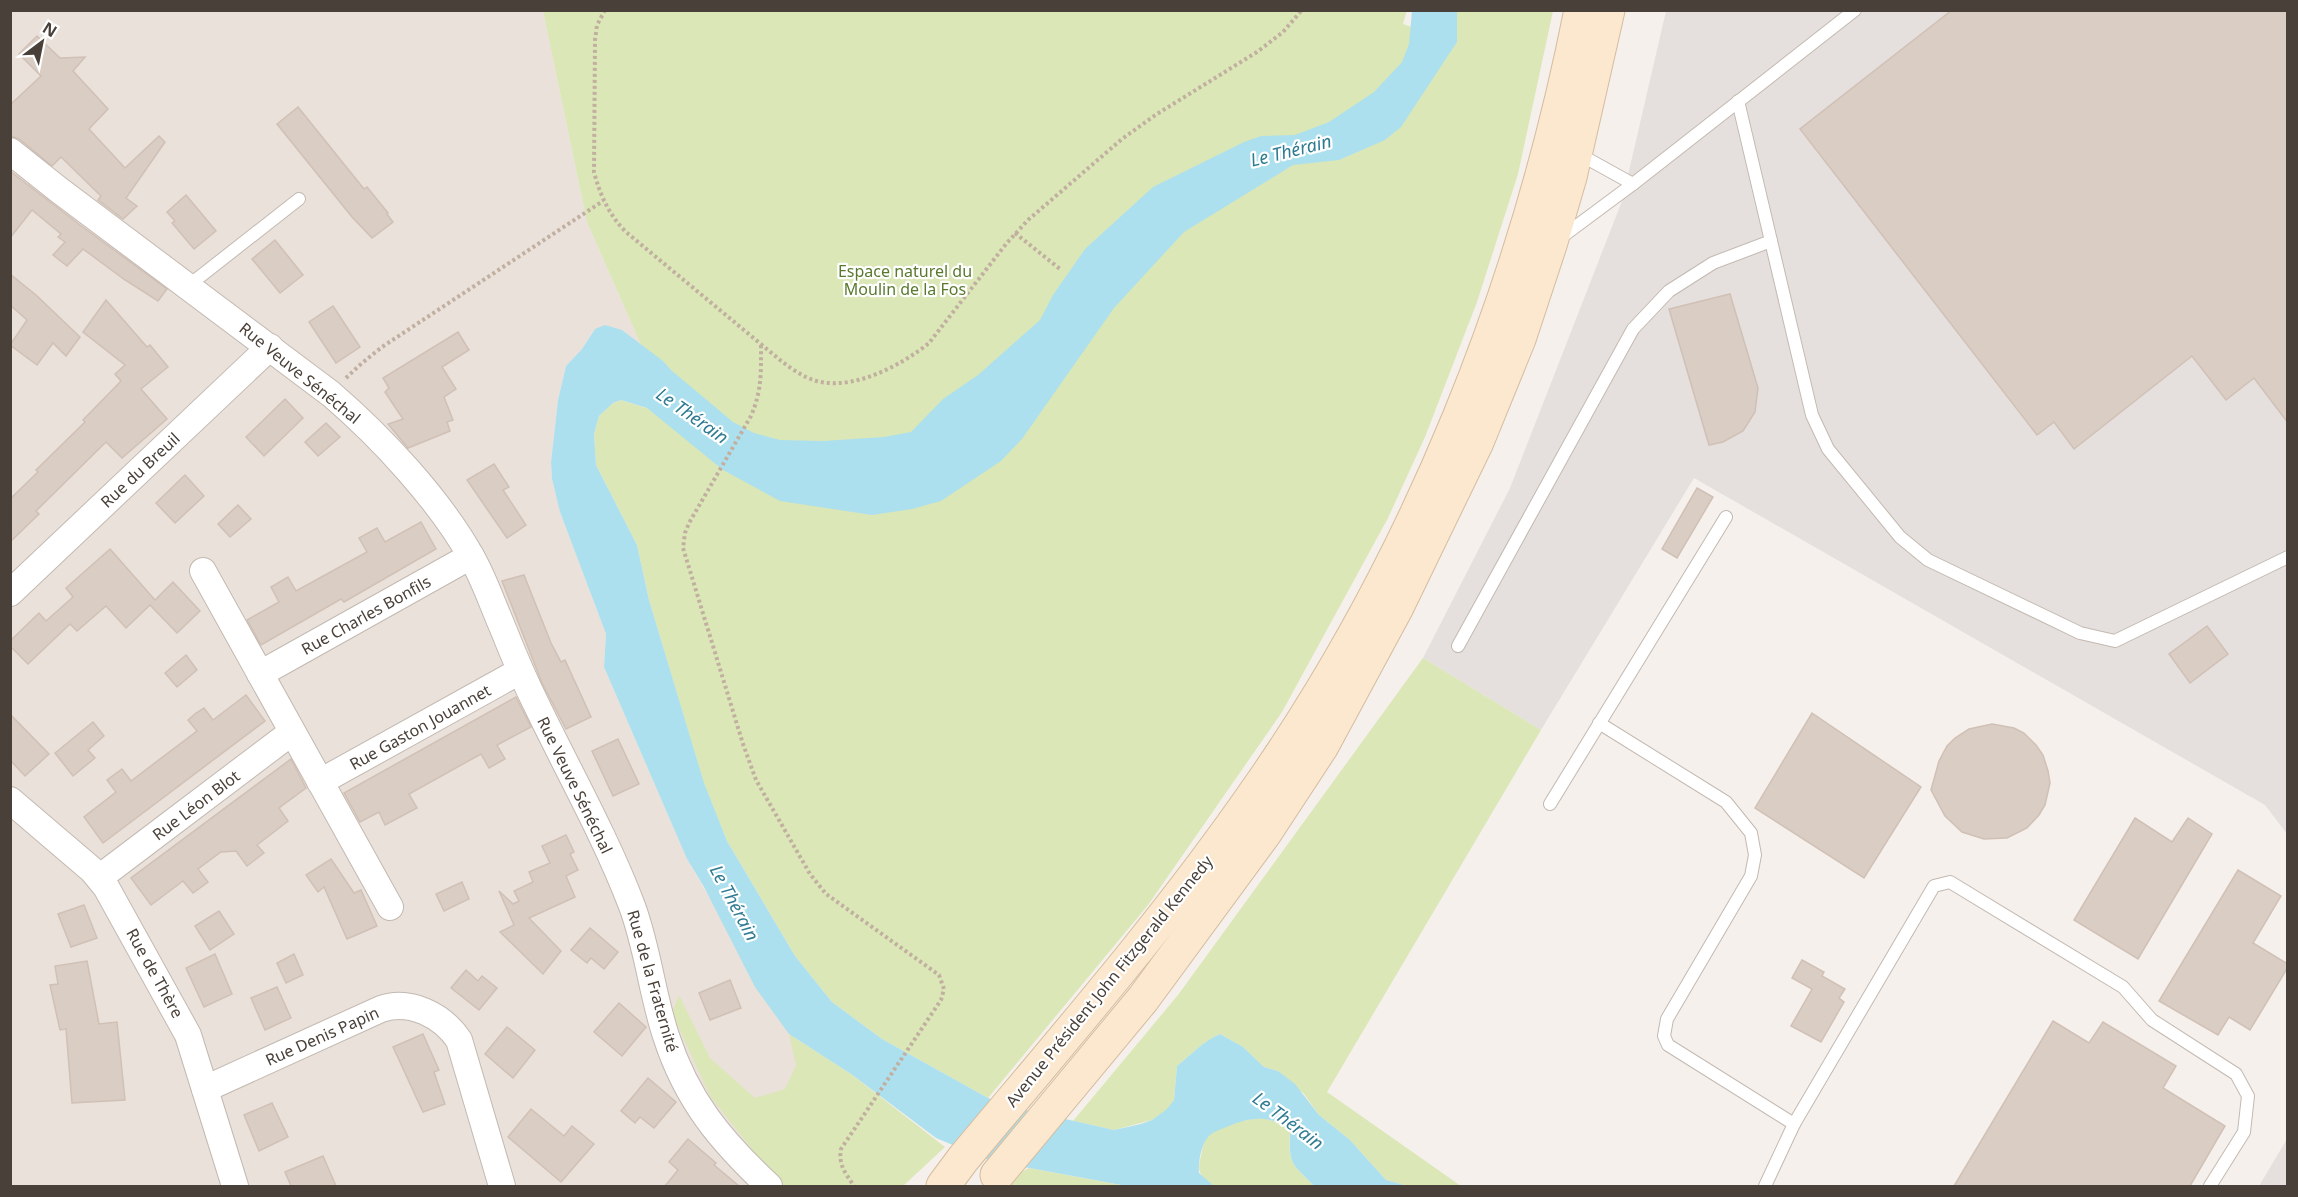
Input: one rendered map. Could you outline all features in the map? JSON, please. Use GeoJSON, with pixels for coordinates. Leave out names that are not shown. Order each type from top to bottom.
{"type":"FeatureCollection","features":[{"type":"Feature","properties":{"kind":"main road","name":"Avenue Président John Fitzgerald Kennedy"},"geometry":{"type":"LineString","coordinates":[[1033,1107],[1169,911],[1253,796],[1326,682],[1401,544],[1458,417],[1513,272],[1546,161],[1581,10]]}},
{"type":"Feature","properties":{"kind":"main road","name":"Avenue Président John Fitzgerald Kennedy"},"geometry":{"type":"LineString","coordinates":[[943,1186],[978,1174],[1033,1107],[1212,905],[1265,833],[1305,773],[1339,715],[1396,609],[1490,414],[1519,339],[1550,245],[1576,152],[1608,10]]}},
{"type":"Feature","properties":{"kind":"street","name":"Rue Veuve Sénéchal"},"geometry":{"type":"LineString","coordinates":[[10,151],[44,179],[331,394],[366,426],[435,504],[471,556],[481,575],[520,671],[624,888]]}},
{"type":"Feature","properties":{"kind":"street","name":"Rue du Breuil"},"geometry":{"type":"LineString","coordinates":[[10,593],[270,347]]}},
{"type":"Feature","properties":{"kind":"street","name":"Rue Charles Bonfils"},"geometry":{"type":"LineString","coordinates":[[260,674],[471,556]]}},
{"type":"Feature","properties":{"kind":"street"},"geometry":{"type":"LineString","coordinates":[[203,571],[390,907]]}},
{"type":"Feature","properties":{"kind":"street","name":"Rue Gaston Jouannet"},"geometry":{"type":"LineString","coordinates":[[320,782],[520,671]]}},
{"type":"Feature","properties":{"kind":"street","name":"Rue Léon Blot"},"geometry":{"type":"LineString","coordinates":[[99,878],[292,732]]}},
{"type":"Feature","properties":{"kind":"street","name":"Rue de Thère"},"geometry":{"type":"LineString","coordinates":[[10,800],[99,878],[188,1035],[235,1186]]}},
{"type":"Feature","properties":{"kind":"street","name":"Rue de la Fraternité"},"geometry":{"type":"LineString","coordinates":[[624,888],[644,943],[666,1037],[688,1089],[715,1131],[769,1186]]}},
{"type":"Feature","properties":{"kind":"street","name":"Rue Denis Papin"},"geometry":{"type":"LineString","coordinates":[[205,1089],[381,1009],[390,1006],[411,1007],[444,1022],[459,1040],[502,1186]]}},
{"type":"Feature","properties":{"kind":"lane"},"geometry":{"type":"LineString","coordinates":[[1550,245],[1633,184],[1855,10]]}},
{"type":"Feature","properties":{"kind":"lane"},"geometry":{"type":"LineString","coordinates":[[1738,101],[1812,415],[1828,449],[1900,537],[1928,560],[2080,633],[2115,641],[2288,557]]}},
{"type":"Feature","properties":{"kind":"lane"},"geometry":{"type":"LineString","coordinates":[[1576,152],[1633,184]]}},
{"type":"Feature","properties":{"kind":"lane"},"geometry":{"type":"LineString","coordinates":[[188,286],[299,200]]}},
{"type":"Feature","properties":{"kind":"lane"},"geometry":{"type":"LineString","coordinates":[[1458,646],[1633,329],[1669,291],[1713,263],[1771,240]]}},
{"type":"Feature","properties":{"kind":"lane"},"geometry":{"type":"LineString","coordinates":[[1550,804],[1726,517]]}},
{"type":"Feature","properties":{"kind":"lane"},"geometry":{"type":"LineString","coordinates":[[1599,723],[1726,802],[1750,833],[1755,855],[1751,876],[1667,1018],[1664,1036],[1668,1045],[1794,1124]]}},
{"type":"Feature","properties":{"kind":"lane"},"geometry":{"type":"LineString","coordinates":[[1765,1186],[1794,1124],[1934,886],[1950,882],[2123,987],[2152,1020],[2236,1074],[2248,1096],[2244,1132],[2210,1186]]}},
{"type":"Feature","properties":{"kind":"path"},"geometry":{"type":"LineString","coordinates":[[605,10],[597,25],[595,62],[594,172],[603,201],[614,219],[626,232],[761,345],[793,370],[820,382],[851,382],[867,378],[910,357],[929,343],[1016,233],[1122,139],[1157,114],[1257,52],[1282,32],[1302,10]]}},
{"type":"Feature","properties":{"kind":"path"},"geometry":{"type":"LineString","coordinates":[[331,394],[382,347],[603,201]]}},
{"type":"Feature","properties":{"kind":"path"},"geometry":{"type":"LineString","coordinates":[[1016,233],[1060,269]]}},
{"type":"Feature","properties":{"kind":"path"},"geometry":{"type":"LineString","coordinates":[[761,345],[760,389],[751,416],[685,533],[683,548],[756,780],[818,885],[826,894],[932,969],[942,982],[944,989],[941,1000],[845,1142],[839,1159],[854,1186]]}},
{"type":"Feature","properties":{"kind":"shaded area"},"geometry":{"type":"Polygon","coordinates":[[[10,11],[543,11],[587,222],[641,345],[622,330],[595,329],[582,349],[566,366],[558,400],[551,462],[552,479],[560,512],[606,634],[604,667],[687,859],[789,1034],[891,1186],[11,1186],[10,11]]]}},
{"type":"Feature","properties":{"kind":"shaded area"},"geometry":{"type":"Polygon","coordinates":[[[1666,11],[2287,11],[2287,834],[2265,805],[1694,478],[1541,730],[1423,658],[1510,488],[1622,201],[1666,11]]]}},
{"type":"Feature","properties":{"kind":"shaded area"},"geometry":{"type":"Polygon","coordinates":[[[2287,1139],[2287,1186],[2259,1186],[2287,1139]]]}},
{"type":"Feature","properties":{"kind":"green space","name":"Espace naturel du Moulin de la Fos"},"geometry":{"type":"Polygon","coordinates":[[[1407,10],[1403,24],[1457,42],[1457,11],[1553,11],[1518,174],[1477,302],[1425,437],[1388,518],[1282,712],[1148,905],[988,1098],[882,1039],[832,1002],[795,956],[727,841],[704,784],[649,600],[637,545],[596,465],[594,434],[599,416],[613,403],[621,400],[646,408],[641,345],[587,222],[543,11],[1407,10]]]}},
{"type":"Feature","properties":{"kind":"green space"},"geometry":{"type":"Polygon","coordinates":[[[1423,658],[1541,730],[1327,1092],[1461,1186],[1408,1186],[1386,1180],[1350,1140],[1319,1115],[1304,1094],[1278,1071],[1264,1067],[1243,1047],[1220,1034],[1203,1044],[1177,1066],[1174,1100],[1168,1109],[1152,1120],[1114,1130],[1073,1121],[1178,995],[1423,658]]]}},
{"type":"Feature","properties":{"kind":"green space"},"geometry":{"type":"Polygon","coordinates":[[[679,995],[710,1058],[755,1098],[785,1089],[796,1065],[789,1034],[851,1074],[945,1147],[903,1186],[781,1186],[710,1096],[672,1013],[679,995]]]}},
{"type":"Feature","properties":{"kind":"green space"},"geometry":{"type":"Polygon","coordinates":[[[1263,1118],[1283,1124],[1290,1132],[1290,1151],[1293,1163],[1314,1186],[1214,1186],[1203,1177],[1199,1167],[1206,1138],[1211,1133],[1241,1121],[1263,1118]]]}},
{"type":"Feature","properties":{"kind":"green space"},"geometry":{"type":"Polygon","coordinates":[[[1029,1168],[1127,1186],[1007,1186],[1014,1176],[1029,1168]]]}},
{"type":"Feature","properties":{"kind":"water","name":"Le Thérain"},"geometry":{"type":"Polygon","coordinates":[[[1412,11],[1457,11],[1457,42],[1401,127],[1385,140],[1339,160],[1293,165],[1184,232],[1114,308],[1022,439],[1001,461],[941,501],[912,509],[872,515],[780,501],[723,470],[647,408],[621,400],[613,403],[599,416],[594,434],[596,465],[637,545],[649,600],[704,783],[727,841],[795,956],[832,1002],[882,1039],[988,1098],[1021,1109],[1114,1130],[1152,1120],[1167,1109],[1174,1100],[1177,1066],[1203,1044],[1220,1034],[1243,1047],[1264,1067],[1278,1071],[1295,1084],[1319,1115],[1350,1140],[1386,1180],[1408,1186],[1314,1186],[1293,1163],[1290,1151],[1290,1132],[1267,1119],[1241,1122],[1218,1130],[1206,1140],[1200,1154],[1199,1173],[1214,1186],[1127,1186],[991,1161],[936,1138],[851,1074],[789,1034],[755,987],[704,887],[687,859],[604,667],[606,634],[560,512],[552,479],[551,462],[558,400],[566,366],[582,349],[595,329],[605,325],[622,330],[663,361],[733,422],[754,433],[780,440],[823,441],[884,437],[911,432],[943,399],[978,375],[1040,320],[1053,295],[1085,249],[1153,187],[1244,142],[1261,136],[1295,135],[1329,122],[1374,92],[1402,62],[1409,44],[1412,11]]]}},
{"type":"Feature","properties":{"kind":"building"},"geometry":{"type":"Polygon","coordinates":[[[1952,10],[2288,10],[2288,423],[2254,378],[2226,400],[2192,356],[2074,449],[2054,422],[2037,435],[1800,129],[1952,10]]]}},
{"type":"Feature","properties":{"kind":"building"},"geometry":{"type":"Polygon","coordinates":[[[37,36],[60,58],[85,57],[73,71],[108,109],[89,129],[125,168],[159,136],[165,142],[126,198],[137,206],[123,219],[98,200],[101,196],[61,157],[52,166],[19,139],[10,136],[10,105],[41,76],[19,54],[37,36]]]}},
{"type":"Feature","properties":{"kind":"building"},"geometry":{"type":"Polygon","coordinates":[[[298,107],[364,189],[367,187],[388,213],[393,222],[372,238],[352,217],[277,124],[298,107]]]}},
{"type":"Feature","properties":{"kind":"building"},"geometry":{"type":"Polygon","coordinates":[[[10,171],[167,289],[158,301],[83,249],[67,266],[53,255],[65,242],[58,237],[61,234],[32,210],[10,238],[10,171]]]}},
{"type":"Feature","properties":{"kind":"building"},"geometry":{"type":"Polygon","coordinates":[[[186,195],[216,231],[194,249],[172,223],[175,221],[167,212],[186,195]]]}},
{"type":"Feature","properties":{"kind":"building"},"geometry":{"type":"Polygon","coordinates":[[[275,240],[303,275],[280,293],[252,259],[275,240]]]}},
{"type":"Feature","properties":{"kind":"building"},"geometry":{"type":"Polygon","coordinates":[[[10,274],[80,337],[66,356],[53,343],[37,365],[10,345],[27,320],[10,305],[10,274]]]}},
{"type":"Feature","properties":{"kind":"building"},"geometry":{"type":"Polygon","coordinates":[[[1730,294],[1758,388],[1755,412],[1743,431],[1723,442],[1709,445],[1669,309],[1730,294]]]}},
{"type":"Feature","properties":{"kind":"building"},"geometry":{"type":"Polygon","coordinates":[[[106,300],[147,347],[150,345],[168,367],[141,389],[167,419],[122,458],[106,442],[36,511],[39,514],[10,542],[10,499],[38,472],[36,470],[85,422],[83,420],[121,381],[115,374],[125,365],[83,332],[106,300]]]}},
{"type":"Feature","properties":{"kind":"building"},"geometry":{"type":"Polygon","coordinates":[[[333,306],[360,347],[336,363],[309,322],[333,306]]]}},
{"type":"Feature","properties":{"kind":"building"},"geometry":{"type":"Polygon","coordinates":[[[458,332],[469,350],[442,367],[456,389],[444,397],[453,420],[447,422],[450,431],[408,448],[388,424],[403,419],[385,392],[389,388],[383,378],[458,332]]]}},
{"type":"Feature","properties":{"kind":"building"},"geometry":{"type":"Polygon","coordinates":[[[285,399],[303,418],[264,456],[246,437],[285,399]]]}},
{"type":"Feature","properties":{"kind":"building"},"geometry":{"type":"Polygon","coordinates":[[[326,423],[340,437],[318,456],[305,442],[326,423]]]}},
{"type":"Feature","properties":{"kind":"building"},"geometry":{"type":"Polygon","coordinates":[[[494,464],[509,487],[503,490],[526,525],[507,538],[467,480],[494,464]]]}},
{"type":"Feature","properties":{"kind":"building"},"geometry":{"type":"Polygon","coordinates":[[[185,475],[204,496],[175,523],[156,503],[185,475]]]}},
{"type":"Feature","properties":{"kind":"building"},"geometry":{"type":"Polygon","coordinates":[[[1697,488],[1713,497],[1677,558],[1662,549],[1697,488]]]}},
{"type":"Feature","properties":{"kind":"building"},"geometry":{"type":"Polygon","coordinates":[[[238,505],[251,519],[230,537],[218,524],[238,505]]]}},
{"type":"Feature","properties":{"kind":"building"},"geometry":{"type":"Polygon","coordinates":[[[421,522],[436,549],[344,602],[341,599],[261,645],[247,620],[279,602],[271,587],[288,577],[296,591],[367,552],[359,538],[377,528],[385,542],[421,522]]]}},
{"type":"Feature","properties":{"kind":"building"},"geometry":{"type":"Polygon","coordinates":[[[110,549],[155,600],[173,582],[200,611],[177,633],[150,605],[126,628],[106,606],[77,631],[70,624],[28,664],[10,646],[10,641],[39,613],[46,621],[73,597],[66,588],[110,549]]]}},
{"type":"Feature","properties":{"kind":"building"},"geometry":{"type":"Polygon","coordinates":[[[524,575],[551,643],[561,662],[565,660],[591,717],[566,729],[542,683],[502,581],[524,575]]]}},
{"type":"Feature","properties":{"kind":"building"},"geometry":{"type":"Polygon","coordinates":[[[2207,626],[2228,654],[2190,683],[2169,654],[2207,626]]]}},
{"type":"Feature","properties":{"kind":"building"},"geometry":{"type":"Polygon","coordinates":[[[186,655],[197,670],[177,687],[165,673],[186,655]]]}},
{"type":"Feature","properties":{"kind":"building"},"geometry":{"type":"Polygon","coordinates":[[[246,695],[265,721],[103,843],[84,817],[116,792],[107,780],[122,769],[131,781],[197,731],[188,720],[196,713],[204,708],[213,720],[246,695]]]}},
{"type":"Feature","properties":{"kind":"building"},"geometry":{"type":"Polygon","coordinates":[[[516,697],[531,727],[497,745],[505,759],[489,768],[481,754],[409,794],[417,808],[385,825],[379,812],[360,822],[344,793],[516,697]]]}},
{"type":"Feature","properties":{"kind":"building"},"geometry":{"type":"Polygon","coordinates":[[[1812,713],[1921,787],[1864,878],[1755,808],[1812,713]]]}},
{"type":"Feature","properties":{"kind":"building"},"geometry":{"type":"Polygon","coordinates":[[[10,714],[49,754],[25,776],[10,760],[10,714]]]}},
{"type":"Feature","properties":{"kind":"building"},"geometry":{"type":"Polygon","coordinates":[[[93,722],[104,736],[88,750],[95,758],[73,776],[55,753],[93,722]]]}},
{"type":"Feature","properties":{"kind":"building"},"geometry":{"type":"Polygon","coordinates":[[[1992,724],[2014,728],[2024,733],[2036,745],[2043,755],[2050,783],[2045,805],[2027,828],[2007,838],[1984,839],[1962,832],[1945,816],[1931,790],[1939,761],[1947,746],[1969,729],[1992,724]]]}},
{"type":"Feature","properties":{"kind":"building"},"geometry":{"type":"Polygon","coordinates":[[[618,739],[639,784],[613,796],[592,751],[618,739]]]}},
{"type":"Feature","properties":{"kind":"building"},"geometry":{"type":"Polygon","coordinates":[[[291,759],[306,788],[279,808],[288,821],[257,845],[264,853],[247,866],[236,851],[221,852],[198,869],[208,882],[193,893],[183,881],[151,905],[131,878],[291,759]]]}},
{"type":"Feature","properties":{"kind":"building"},"geometry":{"type":"Polygon","coordinates":[[[2135,818],[2172,842],[2188,818],[2212,834],[2138,959],[2074,920],[2135,818]]]}},
{"type":"Feature","properties":{"kind":"building"},"geometry":{"type":"Polygon","coordinates":[[[566,835],[574,852],[570,854],[578,870],[566,876],[575,897],[529,918],[561,951],[543,974],[500,932],[514,925],[499,891],[513,904],[519,901],[514,891],[533,882],[529,872],[550,863],[542,846],[566,835]]]}},
{"type":"Feature","properties":{"kind":"building"},"geometry":{"type":"Polygon","coordinates":[[[331,859],[354,893],[361,890],[377,926],[347,939],[324,887],[318,892],[306,875],[331,859]]]}},
{"type":"Feature","properties":{"kind":"building"},"geometry":{"type":"Polygon","coordinates":[[[2238,870],[2281,896],[2253,943],[2288,964],[2288,967],[2250,1030],[2229,1017],[2218,1035],[2159,1001],[2238,870]]]}},
{"type":"Feature","properties":{"kind":"building"},"geometry":{"type":"Polygon","coordinates":[[[462,882],[469,899],[444,911],[436,894],[462,882]]]}},
{"type":"Feature","properties":{"kind":"building"},"geometry":{"type":"Polygon","coordinates":[[[84,905],[97,938],[71,947],[58,914],[84,905]]]}},
{"type":"Feature","properties":{"kind":"building"},"geometry":{"type":"Polygon","coordinates":[[[219,911],[234,934],[210,950],[195,926],[219,911]]]}},
{"type":"Feature","properties":{"kind":"building"},"geometry":{"type":"Polygon","coordinates":[[[590,928],[618,952],[604,969],[591,958],[587,963],[571,950],[590,928]]]}},
{"type":"Feature","properties":{"kind":"building"},"geometry":{"type":"Polygon","coordinates":[[[215,954],[232,994],[204,1007],[186,968],[215,954]]]}},
{"type":"Feature","properties":{"kind":"building"},"geometry":{"type":"Polygon","coordinates":[[[294,954],[303,975],[286,983],[277,963],[294,954]]]}},
{"type":"Feature","properties":{"kind":"building"},"geometry":{"type":"Polygon","coordinates":[[[1802,960],[1824,972],[1822,976],[1845,989],[1839,998],[1844,1002],[1821,1042],[1791,1026],[1812,989],[1792,978],[1802,960]]]}},
{"type":"Feature","properties":{"kind":"building"},"geometry":{"type":"Polygon","coordinates":[[[87,961],[99,1024],[117,1022],[125,1100],[72,1103],[66,1029],[60,1030],[50,985],[58,984],[55,966],[87,961]]]}},
{"type":"Feature","properties":{"kind":"building"},"geometry":{"type":"Polygon","coordinates":[[[466,970],[478,981],[482,976],[497,988],[479,1010],[451,988],[466,970]]]}},
{"type":"Feature","properties":{"kind":"building"},"geometry":{"type":"Polygon","coordinates":[[[730,980],[741,1008],[710,1020],[699,993],[730,980]]]}},
{"type":"Feature","properties":{"kind":"building"},"geometry":{"type":"Polygon","coordinates":[[[277,987],[291,1018],[265,1030],[251,998],[277,987]]]}},
{"type":"Feature","properties":{"kind":"building"},"geometry":{"type":"Polygon","coordinates":[[[619,1003],[646,1027],[622,1056],[594,1032],[619,1003]]]}},
{"type":"Feature","properties":{"kind":"building"},"geometry":{"type":"Polygon","coordinates":[[[2053,1021],[2089,1043],[2103,1022],[2176,1066],[2163,1088],[2225,1126],[2190,1186],[1954,1186],[2053,1021]]]}},
{"type":"Feature","properties":{"kind":"building"},"geometry":{"type":"Polygon","coordinates":[[[507,1027],[535,1050],[513,1078],[485,1054],[507,1027]]]}},
{"type":"Feature","properties":{"kind":"building"},"geometry":{"type":"Polygon","coordinates":[[[423,1034],[439,1070],[434,1072],[445,1104],[423,1112],[393,1047],[423,1034]]]}},
{"type":"Feature","properties":{"kind":"building"},"geometry":{"type":"Polygon","coordinates":[[[648,1078],[676,1102],[654,1128],[640,1117],[635,1123],[621,1111],[648,1078]]]}},
{"type":"Feature","properties":{"kind":"building"},"geometry":{"type":"Polygon","coordinates":[[[272,1103],[288,1137],[259,1151],[244,1115],[272,1103]]]}},
{"type":"Feature","properties":{"kind":"building"},"geometry":{"type":"Polygon","coordinates":[[[531,1109],[564,1136],[572,1126],[594,1144],[561,1182],[508,1137],[531,1109]]]}},
{"type":"Feature","properties":{"kind":"building"},"geometry":{"type":"Polygon","coordinates":[[[688,1139],[739,1186],[665,1186],[678,1170],[669,1162],[688,1139]]]}},
{"type":"Feature","properties":{"kind":"building"},"geometry":{"type":"Polygon","coordinates":[[[323,1156],[336,1186],[291,1186],[285,1172],[323,1156]]]}}]}
